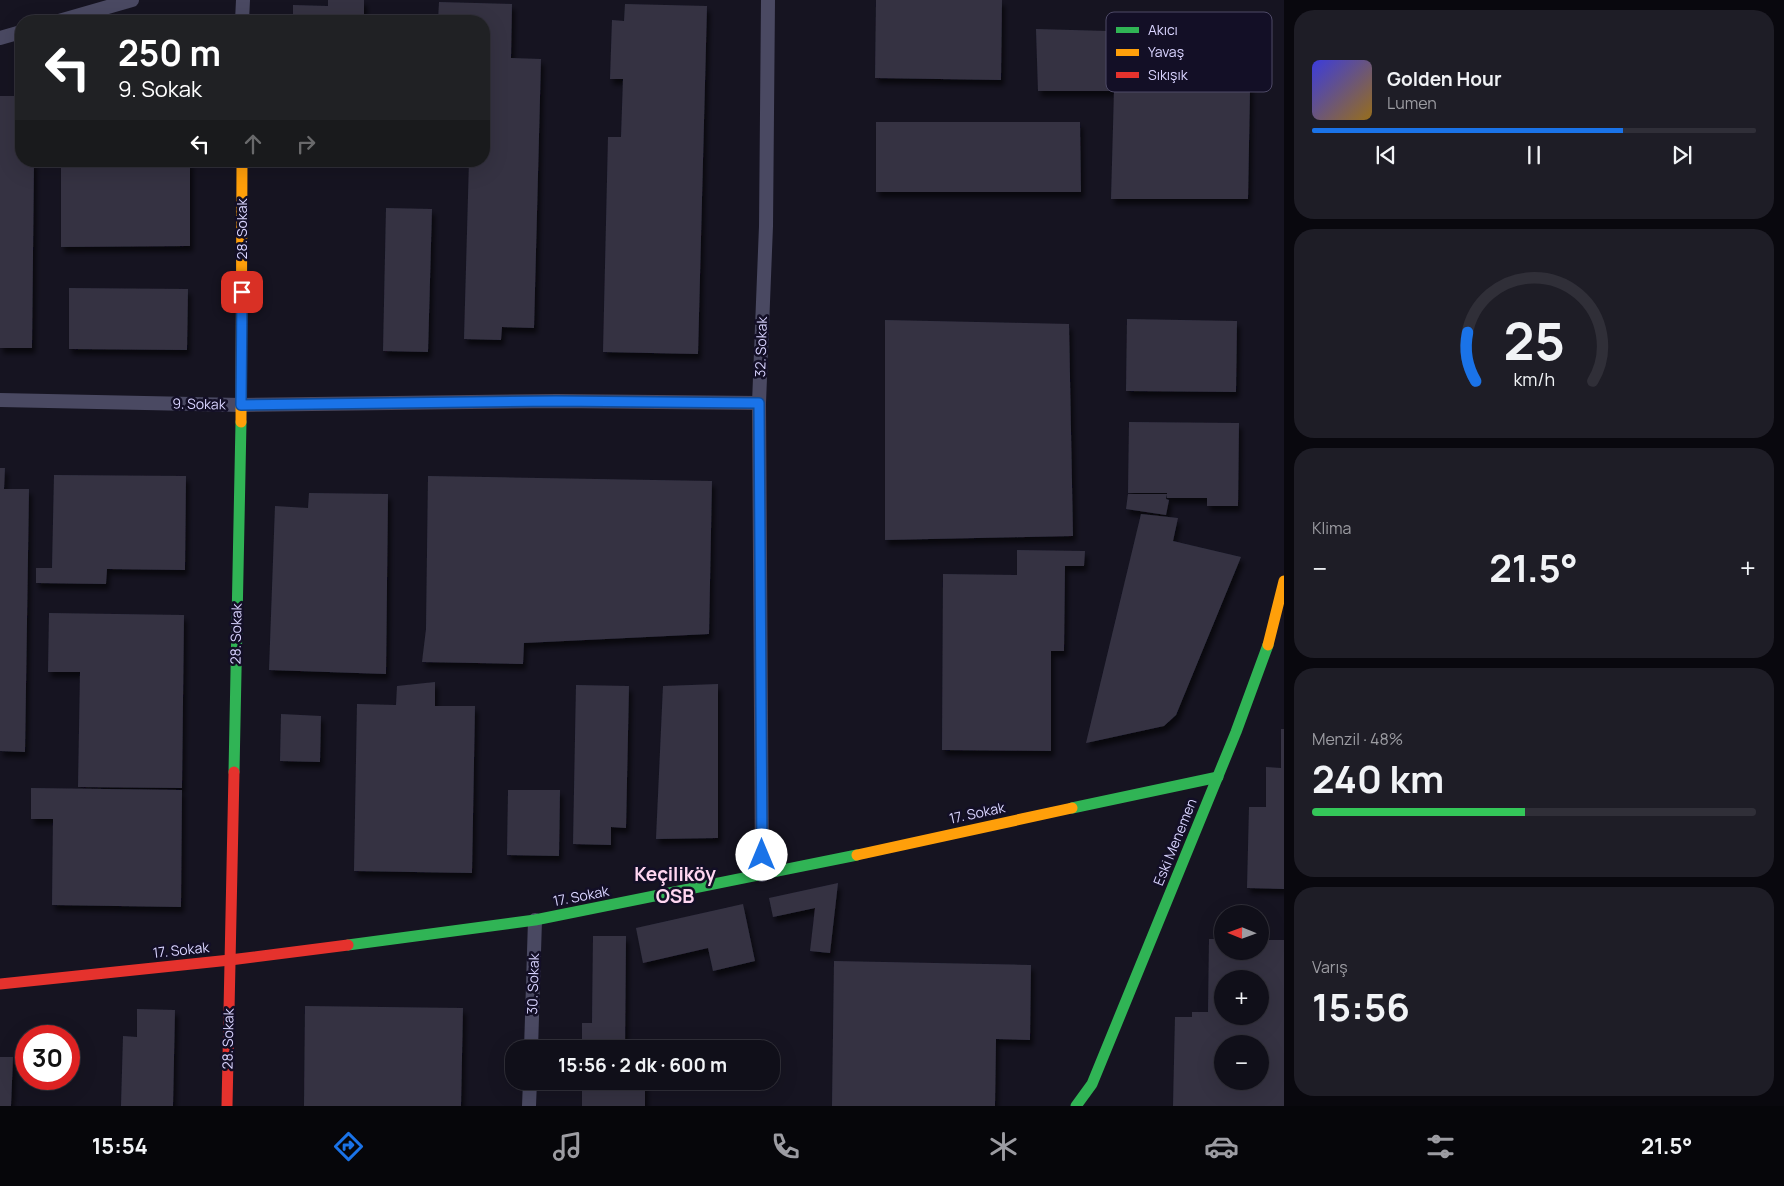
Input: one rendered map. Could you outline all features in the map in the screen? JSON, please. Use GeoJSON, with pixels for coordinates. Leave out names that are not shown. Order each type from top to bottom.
{"type":"FeatureCollection","features":[{"type":"Feature","properties":{"kind":"street"},"geometry":{"type":"LineString","coordinates":[[79,15],[132,0]]}},
{"type":"Feature","properties":{"kind":"street"},"geometry":{"type":"LineString","coordinates":[[242,0],[242,15]]}},
{"type":"Feature","properties":{"kind":"street","name":"32. Sokak"},"geometry":{"type":"LineString","coordinates":[[762,875],[759,403],[766,226],[768,0]]}},
{"type":"Feature","properties":{"kind":"street"},"geometry":{"type":"LineString","coordinates":[[0,38],[15,34]]}},
{"type":"Feature","properties":{"kind":"street","name":"28. Sokak"},"geometry":{"type":"LineString","coordinates":[[227,1106],[241,405],[242,167]]}},
{"type":"Feature","properties":{"kind":"street","name":"9. Sokak"},"geometry":{"type":"LineString","coordinates":[[0,400],[241,405],[556,401],[759,403]]}},
{"type":"Feature","properties":{"kind":"street","name":"Eski Menemen"},"geometry":{"type":"LineString","coordinates":[[1076,1106],[1092,1084],[1218,777],[1270,642],[1284,581]]}},
{"type":"Feature","properties":{"kind":"street","name":"17. Sokak"},"geometry":{"type":"LineString","coordinates":[[0,984],[230,960],[535,920],[762,875],[1218,777]]}},
{"type":"Feature","properties":{"kind":"street","name":"30. Sokak"},"geometry":{"type":"LineString","coordinates":[[531,1040],[535,920]]}},
{"type":"Feature","properties":{"kind":"street"},"geometry":{"type":"LineString","coordinates":[[530,1090],[530,1106]]}},
{"type":"Feature","properties":{"kind":"building"},"geometry":{"type":"Polygon","coordinates":[[[328,0],[364,0],[364,15],[293,15],[293,5],[328,6],[328,0]]]}},
{"type":"Feature","properties":{"kind":"building"},"geometry":{"type":"Polygon","coordinates":[[[876,0],[1002,0],[1001,80],[875,78],[876,0]]]}},
{"type":"Feature","properties":{"kind":"building"},"geometry":{"type":"Polygon","coordinates":[[[439,2],[512,4],[511,58],[541,59],[534,328],[502,327],[501,340],[464,339],[469,167],[490,167],[490,15],[438,15],[439,2]]]}},
{"type":"Feature","properties":{"kind":"building"},"geometry":{"type":"Polygon","coordinates":[[[625,4],[707,6],[698,354],[603,352],[608,137],[621,137],[623,79],[610,79],[612,20],[624,21],[625,4]]]}},
{"type":"Feature","properties":{"kind":"building"},"geometry":{"type":"Polygon","coordinates":[[[1036,29],[1106,31],[1106,91],[1038,91],[1036,29]]]}},
{"type":"Feature","properties":{"kind":"building"},"geometry":{"type":"Polygon","coordinates":[[[1114,92],[1250,92],[1248,199],[1111,199],[1114,92]]]}},
{"type":"Feature","properties":{"kind":"building"},"geometry":{"type":"Polygon","coordinates":[[[0,96],[15,96],[15,167],[34,167],[32,348],[0,348],[0,96]]]}},
{"type":"Feature","properties":{"kind":"building"},"geometry":{"type":"Polygon","coordinates":[[[876,122],[1080,122],[1081,192],[876,192],[876,122]]]}},
{"type":"Feature","properties":{"kind":"building"},"geometry":{"type":"Polygon","coordinates":[[[61,167],[190,167],[190,246],[61,247],[61,167]]]}},
{"type":"Feature","properties":{"kind":"building"},"geometry":{"type":"Polygon","coordinates":[[[386,208],[432,209],[428,352],[383,351],[386,208]]]}},
{"type":"Feature","properties":{"kind":"building"},"geometry":{"type":"Polygon","coordinates":[[[69,288],[188,289],[187,350],[69,349],[69,288]]]}},
{"type":"Feature","properties":{"kind":"building"},"geometry":{"type":"Polygon","coordinates":[[[1127,319],[1237,321],[1236,392],[1126,391],[1127,319]]]}},
{"type":"Feature","properties":{"kind":"building"},"geometry":{"type":"Polygon","coordinates":[[[885,320],[1069,324],[1073,536],[885,540],[885,320]]]}},
{"type":"Feature","properties":{"kind":"building"},"geometry":{"type":"Polygon","coordinates":[[[1129,422],[1239,423],[1238,506],[1207,506],[1207,498],[1167,498],[1167,493],[1128,493],[1129,422]]]}},
{"type":"Feature","properties":{"kind":"building"},"geometry":{"type":"Polygon","coordinates":[[[0,468],[5,468],[4,489],[29,489],[25,752],[0,751],[0,468]]]}},
{"type":"Feature","properties":{"kind":"building"},"geometry":{"type":"Polygon","coordinates":[[[54,475],[186,476],[185,570],[107,569],[106,584],[36,583],[36,568],[52,568],[54,475]]]}},
{"type":"Feature","properties":{"kind":"building"},"geometry":{"type":"Polygon","coordinates":[[[428,476],[712,481],[709,634],[524,643],[523,664],[422,662],[426,629],[428,476]]]}},
{"type":"Feature","properties":{"kind":"building"},"geometry":{"type":"Polygon","coordinates":[[[309,493],[388,494],[386,674],[269,670],[275,506],[308,508],[309,493]]]}},
{"type":"Feature","properties":{"kind":"building"},"geometry":{"type":"Polygon","coordinates":[[[1128,494],[1167,494],[1166,499],[1169,500],[1166,515],[1126,509],[1128,494]]]}},
{"type":"Feature","properties":{"kind":"building"},"geometry":{"type":"Polygon","coordinates":[[[1141,514],[1178,518],[1173,541],[1241,557],[1176,715],[1164,726],[1086,743],[1141,514]]]}},
{"type":"Feature","properties":{"kind":"building"},"geometry":{"type":"Polygon","coordinates":[[[1017,550],[1085,551],[1084,566],[1065,566],[1064,651],[1051,651],[1051,751],[942,750],[943,574],[1017,575],[1017,550]]]}},
{"type":"Feature","properties":{"kind":"building"},"geometry":{"type":"Polygon","coordinates":[[[49,613],[184,615],[182,788],[78,787],[80,672],[48,672],[49,613]]]}},
{"type":"Feature","properties":{"kind":"building"},"geometry":{"type":"Polygon","coordinates":[[[435,682],[435,706],[475,706],[472,873],[354,871],[357,704],[396,705],[397,686],[435,682]]]}},
{"type":"Feature","properties":{"kind":"building"},"geometry":{"type":"Polygon","coordinates":[[[718,684],[718,838],[656,839],[663,686],[718,684]]]}},
{"type":"Feature","properties":{"kind":"building"},"geometry":{"type":"Polygon","coordinates":[[[576,685],[629,686],[626,828],[611,827],[611,845],[573,844],[576,685]]]}},
{"type":"Feature","properties":{"kind":"building"},"geometry":{"type":"Polygon","coordinates":[[[281,714],[321,716],[320,762],[280,761],[281,714]]]}},
{"type":"Feature","properties":{"kind":"building"},"geometry":{"type":"Polygon","coordinates":[[[1281,729],[1284,729],[1284,889],[1247,888],[1249,807],[1266,807],[1266,767],[1281,768],[1281,729]]]}},
{"type":"Feature","properties":{"kind":"building"},"geometry":{"type":"Polygon","coordinates":[[[31,788],[182,790],[181,907],[52,905],[53,819],[31,819],[31,788]]]}},
{"type":"Feature","properties":{"kind":"building"},"geometry":{"type":"Polygon","coordinates":[[[508,790],[560,790],[559,856],[507,855],[508,790]]]}},
{"type":"Feature","properties":{"kind":"building"},"geometry":{"type":"Polygon","coordinates":[[[838,883],[830,953],[810,951],[815,908],[773,917],[769,898],[838,883]]]}},
{"type":"Feature","properties":{"kind":"building"},"geometry":{"type":"Polygon","coordinates":[[[743,904],[755,961],[713,971],[708,948],[643,963],[636,928],[743,904]]]}},
{"type":"Feature","properties":{"kind":"building"},"geometry":{"type":"Polygon","coordinates":[[[593,936],[626,936],[625,1040],[582,1040],[582,1023],[592,1023],[593,936]]]}},
{"type":"Feature","properties":{"kind":"building"},"geometry":{"type":"Polygon","coordinates":[[[1209,939],[1214,939],[1214,960],[1269,960],[1269,940],[1284,940],[1284,1106],[1173,1106],[1175,1017],[1192,1017],[1192,1012],[1208,1012],[1209,939]]]}},
{"type":"Feature","properties":{"kind":"building"},"geometry":{"type":"Polygon","coordinates":[[[834,961],[1031,965],[1030,1040],[996,1039],[995,1106],[832,1106],[834,961]]]}},
{"type":"Feature","properties":{"kind":"building"},"geometry":{"type":"Polygon","coordinates":[[[305,1006],[463,1008],[461,1106],[304,1106],[305,1006]]]}},
{"type":"Feature","properties":{"kind":"building"},"geometry":{"type":"Polygon","coordinates":[[[137,1009],[175,1010],[173,1106],[121,1106],[123,1036],[137,1037],[137,1009]]]}},
{"type":"Feature","properties":{"kind":"building"},"geometry":{"type":"Polygon","coordinates":[[[0,1057],[13,1057],[11,1106],[0,1106],[0,1057]]]}},
{"type":"Feature","properties":{"kind":"building"},"geometry":{"type":"Polygon","coordinates":[[[582,1090],[645,1090],[645,1106],[582,1106],[582,1090]]]}},
{"type":"Feature","properties":{"kind":"traffic: fast"},"geometry":{"type":"LineString","coordinates":[[234,772],[241,422]]}},
{"type":"Feature","properties":{"kind":"traffic: fast"},"geometry":{"type":"LineString","coordinates":[[1076,1106],[1092,1084],[1236,732],[1268,645]]}},
{"type":"Feature","properties":{"kind":"traffic: fast"},"geometry":{"type":"LineString","coordinates":[[1072,808],[1218,777]]}},
{"type":"Feature","properties":{"kind":"traffic: fast"},"geometry":{"type":"LineString","coordinates":[[348,945],[535,920],[857,855]]}},
{"type":"Feature","properties":{"kind":"traffic: slow"},"geometry":{"type":"LineString","coordinates":[[241,422],[242,167]]}},
{"type":"Feature","properties":{"kind":"traffic: slow"},"geometry":{"type":"LineString","coordinates":[[1268,645],[1284,581]]}},
{"type":"Feature","properties":{"kind":"traffic: slow"},"geometry":{"type":"LineString","coordinates":[[857,855],[1072,808]]}},
{"type":"Feature","properties":{"kind":"traffic: jam"},"geometry":{"type":"LineString","coordinates":[[227,1106],[234,772]]}},
{"type":"Feature","properties":{"kind":"traffic: jam"},"geometry":{"type":"LineString","coordinates":[[0,984],[230,960],[348,945]]}},
{"type":"Feature","properties":{"kind":"district","name":"Keçiliköy OSB"},"geometry":{"type":"Point","coordinates":[675,885]}},
{"type":"Feature","properties":{"kind":"route"},"geometry":{"type":"LineString","coordinates":[[242,292],[241,405],[556,401],[759,403],[762,855]]}}]}
